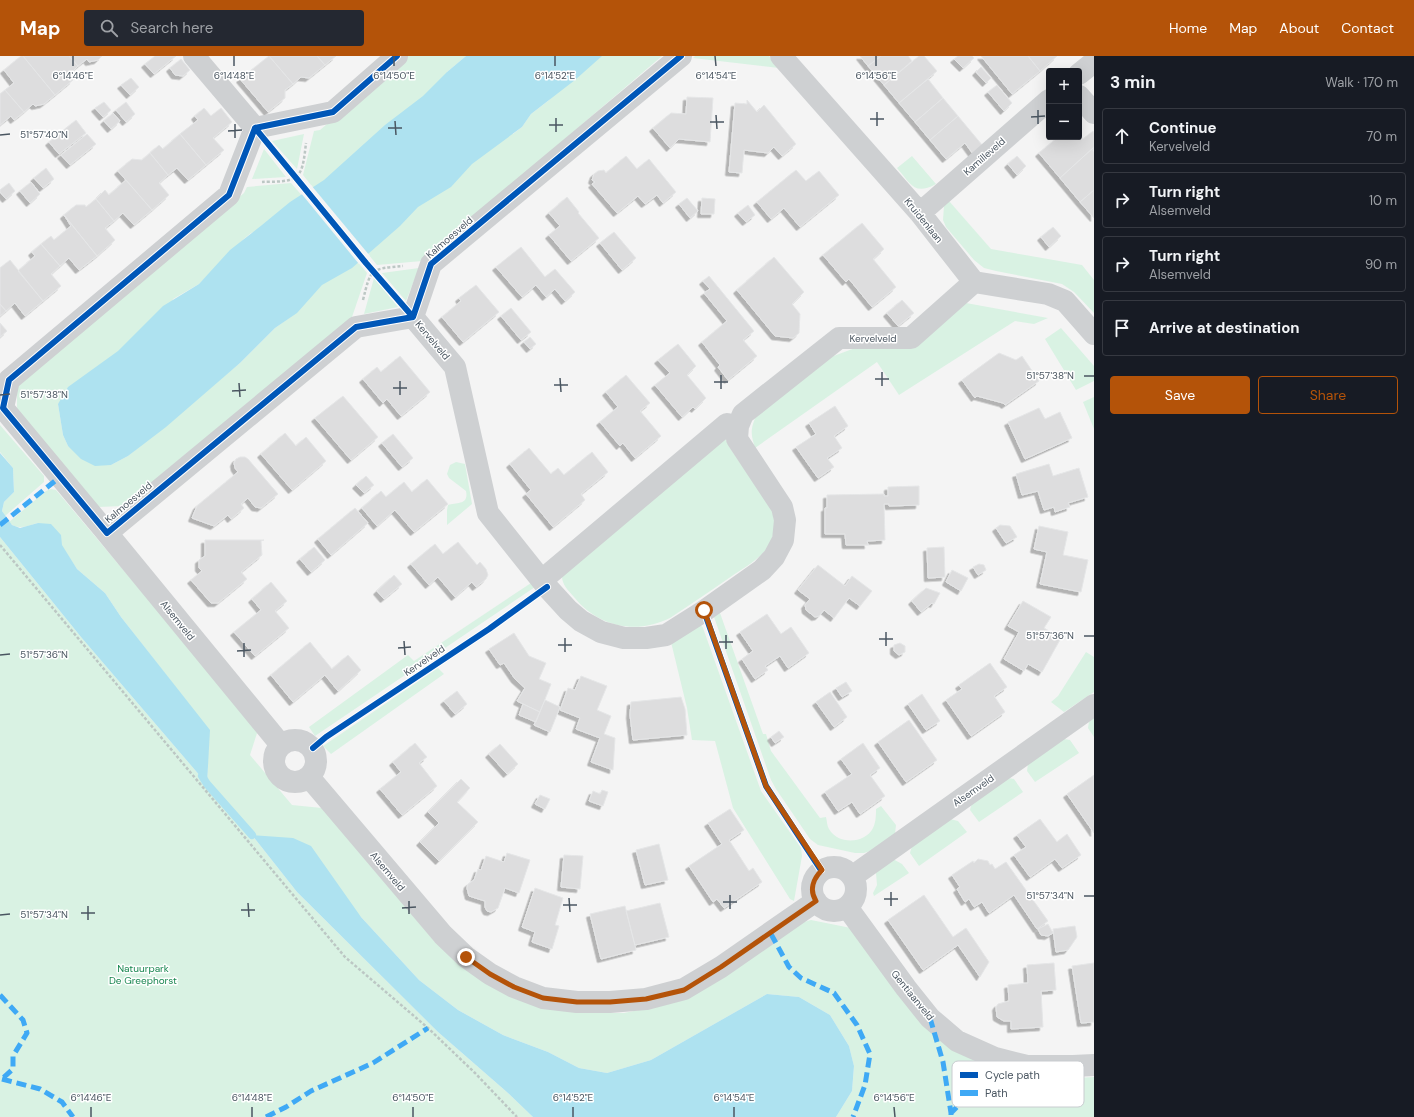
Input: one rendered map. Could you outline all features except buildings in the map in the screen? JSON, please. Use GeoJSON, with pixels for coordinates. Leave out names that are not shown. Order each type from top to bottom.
{"type":"FeatureCollection","features":[{"type":"Feature","properties":{"kind":"street"},"geometry":{"type":"LineString","coordinates":[[194,56],[255,128],[333,112],[397,56]]}},
{"type":"Feature","properties":{"kind":"street","name":"Kalmoesveld"},"geometry":{"type":"LineString","coordinates":[[255,128],[229,195],[9,380],[3,408],[107,533],[356,327],[413,317],[431,264],[681,56]]}},
{"type":"Feature","properties":{"kind":"street","name":"Kruidenlaan"},"geometry":{"type":"LineString","coordinates":[[781,56],[920,213],[974,282]]}},
{"type":"Feature","properties":{"kind":"street"},"geometry":{"type":"LineString","coordinates":[[1082,72],[1094,62]]}},
{"type":"Feature","properties":{"kind":"street"},"geometry":{"type":"LineString","coordinates":[[1082,99],[1094,113]]}},
{"type":"Feature","properties":{"kind":"street","name":"Kamilleveld"},"geometry":{"type":"LineString","coordinates":[[920,213],[1046,103]]}},
{"type":"Feature","properties":{"kind":"street"},"geometry":{"type":"LineString","coordinates":[[974,282],[1048,294],[1065,300],[1094,334]]}},
{"type":"Feature","properties":{"kind":"street","name":"Kervelveld"},"geometry":{"type":"LineString","coordinates":[[413,317],[455,367],[488,513],[542,580],[568,610],[581,621],[601,632],[624,638],[646,638],[666,635],[762,570],[774,557],[783,540],[785,520],[782,507],[737,439],[738,426],[743,414],[839,338],[911,338],[974,282]]}},
{"type":"Feature","properties":{"kind":"street"},"geometry":{"type":"LineString","coordinates":[[542,580],[727,424],[738,426]]}},
{"type":"Feature","properties":{"kind":"street","name":"Alsemveld"},"geometry":{"type":"LineString","coordinates":[[107,533],[281,745]]}},
{"type":"Feature","properties":{"kind":"street","name":"Alsemveld"},"geometry":{"type":"LineString","coordinates":[[853,876],[1094,705]]}},
{"type":"Feature","properties":{"kind":"street"},"geometry":{"type":"LineString","coordinates":[[294,739],[307,743],[312,748],[316,755],[316,762],[315,769],[309,778],[299,782],[292,782],[285,780],[275,771],[274,757],[276,750],[281,745],[294,739]]}},
{"type":"Feature","properties":{"kind":"street","name":"Alsemveld"},"geometry":{"type":"LineString","coordinates":[[309,778],[443,935],[466,957],[490,974],[514,987],[543,998],[577,1002],[610,1002],[646,999],[684,990],[727,963],[816,901]]}},
{"type":"Feature","properties":{"kind":"street"},"geometry":{"type":"LineString","coordinates":[[835,866],[848,871],[853,876],[856,882],[856,896],[847,907],[832,911],[824,909],[816,901],[812,890],[813,883],[816,876],[822,870],[835,866]]}},
{"type":"Feature","properties":{"kind":"street","name":"Gentiaanveld"},"geometry":{"type":"LineString","coordinates":[[847,907],[906,988],[930,1018],[957,1041],[995,1058],[1007,1061]]}},
{"type":"Feature","properties":{"kind":"street","name":"Gentiaanveld"},"geometry":{"type":"LineString","coordinates":[[1084,1065],[1094,1065]]}},
{"type":"Feature","properties":{"kind":"path"},"geometry":{"type":"LineString","coordinates":[[234,183],[288,181],[296,177],[300,172],[311,117]]}},
{"type":"Feature","properties":{"kind":"path"},"geometry":{"type":"LineString","coordinates":[[290,171],[301,183]]}},
{"type":"Feature","properties":{"kind":"path"},"geometry":{"type":"LineString","coordinates":[[372,269],[431,264]]}},
{"type":"Feature","properties":{"kind":"path"},"geometry":{"type":"LineString","coordinates":[[372,269],[379,277]]}},
{"type":"Feature","properties":{"kind":"path"},"geometry":{"type":"LineString","coordinates":[[356,327],[368,278],[372,269]]}},
{"type":"Feature","properties":{"kind":"path"},"geometry":{"type":"LineString","coordinates":[[0,544],[345,957],[428,1028],[476,1073],[517,1117]]}},
{"type":"Feature","properties":{"kind":"green space"},"geometry":{"type":"Polygon","coordinates":[[[408,56],[466,56],[447,72],[448,88],[315,190],[303,175],[314,131],[320,130],[408,56]]]}},
{"type":"Feature","properties":{"kind":"green space"},"geometry":{"type":"Polygon","coordinates":[[[593,56],[662,56],[422,261],[377,265],[368,254],[390,228],[502,133],[513,134],[522,127],[531,114],[548,101],[593,56]]]}},
{"type":"Feature","properties":{"kind":"green space"},"geometry":{"type":"Polygon","coordinates":[[[695,56],[769,56],[779,68],[693,58],[695,56]]]}},
{"type":"Feature","properties":{"kind":"green space"},"geometry":{"type":"Polygon","coordinates":[[[304,134],[297,169],[272,141],[304,134]]]}},
{"type":"Feature","properties":{"kind":"green space"},"geometry":{"type":"Polygon","coordinates":[[[264,149],[286,177],[252,179],[264,149]]]}},
{"type":"Feature","properties":{"kind":"green space"},"geometry":{"type":"Polygon","coordinates":[[[912,156],[936,184],[923,189],[914,186],[906,179],[897,168],[912,156]]]}},
{"type":"Feature","properties":{"kind":"green space"},"geometry":{"type":"Polygon","coordinates":[[[291,183],[305,199],[271,226],[251,233],[199,284],[173,299],[169,316],[58,404],[63,435],[68,446],[111,465],[128,456],[240,363],[275,328],[292,316],[351,254],[367,273],[352,317],[123,506],[98,507],[17,409],[17,387],[244,193],[247,187],[291,183]]]}},
{"type":"Feature","properties":{"kind":"green space"},"geometry":{"type":"Polygon","coordinates":[[[949,201],[991,249],[1082,265],[1094,280],[1094,313],[1074,292],[1062,284],[984,268],[974,260],[946,227],[943,220],[944,206],[949,201]]]}},
{"type":"Feature","properties":{"kind":"green space"},"geometry":{"type":"Polygon","coordinates":[[[419,268],[406,301],[382,273],[419,268]]]}},
{"type":"Feature","properties":{"kind":"green space"},"geometry":{"type":"Polygon","coordinates":[[[374,278],[398,307],[364,314],[374,278]]]}},
{"type":"Feature","properties":{"kind":"green space"},"geometry":{"type":"Polygon","coordinates":[[[966,303],[1048,318],[1034,324],[1015,321],[899,395],[877,362],[755,448],[752,432],[756,416],[831,357],[855,348],[910,348],[966,303]]]}},
{"type":"Feature","properties":{"kind":"green space"},"geometry":{"type":"Polygon","coordinates":[[[1061,328],[1094,366],[1094,381],[1076,390],[1045,339],[1061,328]]]}},
{"type":"Feature","properties":{"kind":"green space"},"geometry":{"type":"Polygon","coordinates":[[[1094,397],[1094,429],[1083,402],[1094,397]]]}},
{"type":"Feature","properties":{"kind":"green space"},"geometry":{"type":"Polygon","coordinates":[[[0,425],[44,476],[44,482],[5,516],[2,511],[4,502],[14,492],[13,468],[0,452],[0,425]]]}},
{"type":"Feature","properties":{"kind":"green space"},"geometry":{"type":"Polygon","coordinates":[[[725,438],[773,513],[774,528],[768,547],[750,564],[670,618],[644,626],[631,627],[618,625],[594,615],[574,597],[563,582],[562,576],[725,438]]]}},
{"type":"Feature","properties":{"kind":"green space"},"geometry":{"type":"Polygon","coordinates":[[[456,462],[465,464],[472,504],[447,525],[448,505],[462,502],[466,499],[466,491],[449,478],[447,474],[450,465],[456,462]]]}},
{"type":"Feature","properties":{"kind":"green space","name":"Natuurpark De Greephorst"},"geometry":{"type":"Polygon","coordinates":[[[51,489],[56,490],[258,730],[250,755],[292,805],[322,808],[436,943],[589,1013],[624,1013],[654,1007],[764,949],[804,922],[811,920],[851,928],[889,979],[999,1061],[952,1061],[952,1107],[1084,1107],[1084,1078],[1094,1077],[1094,1117],[836,1117],[852,1091],[854,1066],[849,1046],[830,1015],[799,997],[767,994],[651,1060],[607,1073],[579,1068],[548,1052],[503,1035],[458,1010],[419,980],[361,917],[252,835],[297,892],[438,1032],[508,1093],[533,1117],[0,1117],[0,537],[81,637],[207,784],[209,730],[121,617],[105,593],[77,569],[61,545],[38,523],[19,527],[12,525],[9,522],[46,491],[51,489]]]}},
{"type":"Feature","properties":{"kind":"green space"},"geometry":{"type":"Polygon","coordinates":[[[531,583],[535,587],[315,736],[309,727],[408,655],[414,661],[531,583]]]}},
{"type":"Feature","properties":{"kind":"green space"},"geometry":{"type":"Polygon","coordinates":[[[717,612],[720,613],[763,734],[766,734],[771,751],[820,818],[826,817],[829,829],[839,838],[845,840],[858,840],[869,833],[873,828],[876,809],[881,806],[896,825],[895,834],[870,851],[864,853],[855,853],[818,845],[810,839],[771,780],[714,617],[717,612]]]}},
{"type":"Feature","properties":{"kind":"green space"},"geometry":{"type":"Polygon","coordinates":[[[701,625],[761,791],[801,848],[802,856],[794,901],[790,899],[733,808],[715,741],[692,740],[687,708],[671,642],[701,625]]]}},
{"type":"Feature","properties":{"kind":"green space"},"geometry":{"type":"Polygon","coordinates":[[[1086,652],[1094,657],[1094,692],[1064,712],[1051,702],[1058,696],[1086,652]]]}},
{"type":"Feature","properties":{"kind":"green space"},"geometry":{"type":"Polygon","coordinates":[[[438,668],[444,674],[331,754],[323,746],[438,668]]]}},
{"type":"Feature","properties":{"kind":"green space"},"geometry":{"type":"Polygon","coordinates":[[[1094,718],[1094,737],[1088,728],[1089,722],[1094,718]]]}},
{"type":"Feature","properties":{"kind":"green space"},"geometry":{"type":"Polygon","coordinates":[[[1064,739],[1070,740],[1079,753],[1035,782],[1027,771],[1028,764],[1064,739]]]}},
{"type":"Feature","properties":{"kind":"green space"},"geometry":{"type":"Polygon","coordinates":[[[1008,778],[1014,779],[1023,792],[979,822],[970,810],[972,803],[1008,778]]]}},
{"type":"Feature","properties":{"kind":"green space"},"geometry":{"type":"Polygon","coordinates":[[[950,819],[958,821],[967,832],[919,866],[910,853],[912,846],[950,819]]]}},
{"type":"Feature","properties":{"kind":"green space"},"geometry":{"type":"Polygon","coordinates":[[[893,859],[902,864],[909,873],[874,896],[873,893],[877,885],[876,873],[893,859]]]}},
{"type":"Feature","properties":{"kind":"water"},"geometry":{"type":"Polygon","coordinates":[[[466,56],[602,56],[575,80],[531,114],[522,127],[472,164],[451,187],[418,207],[400,226],[352,268],[322,285],[297,313],[275,328],[240,363],[166,427],[128,456],[111,465],[95,466],[81,459],[68,446],[63,435],[58,404],[68,387],[118,351],[163,306],[199,284],[230,250],[290,202],[324,180],[385,125],[423,96],[447,72],[466,56]]]}},
{"type":"Feature","properties":{"kind":"water"},"geometry":{"type":"Polygon","coordinates":[[[0,453],[13,468],[14,492],[4,502],[2,511],[12,525],[20,528],[38,523],[51,524],[61,535],[62,545],[77,569],[105,593],[121,617],[210,730],[207,784],[81,637],[0,537],[0,453]]]}},
{"type":"Feature","properties":{"kind":"water"},"geometry":{"type":"Polygon","coordinates":[[[252,835],[293,838],[311,846],[361,917],[419,980],[458,1010],[503,1035],[548,1052],[579,1068],[607,1073],[651,1060],[767,994],[799,997],[830,1015],[849,1046],[854,1066],[852,1091],[836,1117],[533,1117],[508,1093],[438,1032],[297,892],[252,835]]]}},
{"type":"Feature","properties":{"kind":"pier"},"geometry":{"type":"Polygon","coordinates":[[[311,185],[370,256],[359,264],[300,192],[311,185]]]}},
{"type":"Feature","properties":{"kind":"waterway"},"geometry":{"type":"LineString","coordinates":[[202,776],[207,784],[252,835]]}},
{"type":"Feature","properties":{"kind":"marked path"},"geometry":{"type":"LineString","coordinates":[[0,525],[60,477]]}},
{"type":"Feature","properties":{"kind":"marked path"},"geometry":{"type":"LineString","coordinates":[[771,934],[789,967],[801,978],[834,993],[857,1025],[870,1054],[865,1085],[853,1117]]}},
{"type":"Feature","properties":{"kind":"marked path"},"geometry":{"type":"LineString","coordinates":[[0,995],[23,1020],[27,1033],[13,1056],[13,1069],[2,1079],[0,1079]]}},
{"type":"Feature","properties":{"kind":"marked path"},"geometry":{"type":"LineString","coordinates":[[930,1018],[943,1062],[951,1113]]}},
{"type":"Feature","properties":{"kind":"marked path"},"geometry":{"type":"LineString","coordinates":[[266,1117],[286,1107],[311,1091],[373,1063],[428,1028]]}},
{"type":"Feature","properties":{"kind":"marked path"},"geometry":{"type":"LineString","coordinates":[[2,1079],[40,1089],[62,1102],[73,1117]]}},
{"type":"Feature","properties":{"kind":"marked path"},"geometry":{"type":"LineString","coordinates":[[951,1115],[957,1107]]}},
{"type":"Feature","properties":{"kind":"cycle path"},"geometry":{"type":"LineString","coordinates":[[397,56],[333,112],[255,128],[229,195],[9,380],[3,408],[107,533],[356,327],[413,317],[431,264],[681,56]]}},
{"type":"Feature","properties":{"kind":"cycle path"},"geometry":{"type":"LineString","coordinates":[[255,128],[366,263],[413,317]]}},
{"type":"Feature","properties":{"kind":"cycle path"},"geometry":{"type":"LineString","coordinates":[[313,748],[326,737],[489,629],[547,587]]}},
{"type":"Feature","properties":{"kind":"cycle path"},"geometry":{"type":"LineString","coordinates":[[704,611],[766,786],[821,870]]}},
{"type":"Feature","properties":{"kind":"route"},"geometry":{"type":"LineString","coordinates":[[466,957],[490,974],[514,987],[543,998],[577,1002],[610,1002],[646,999],[684,990],[771,934],[816,901],[812,890],[813,883],[816,876],[822,870],[766,786],[704,610]]}}]}
